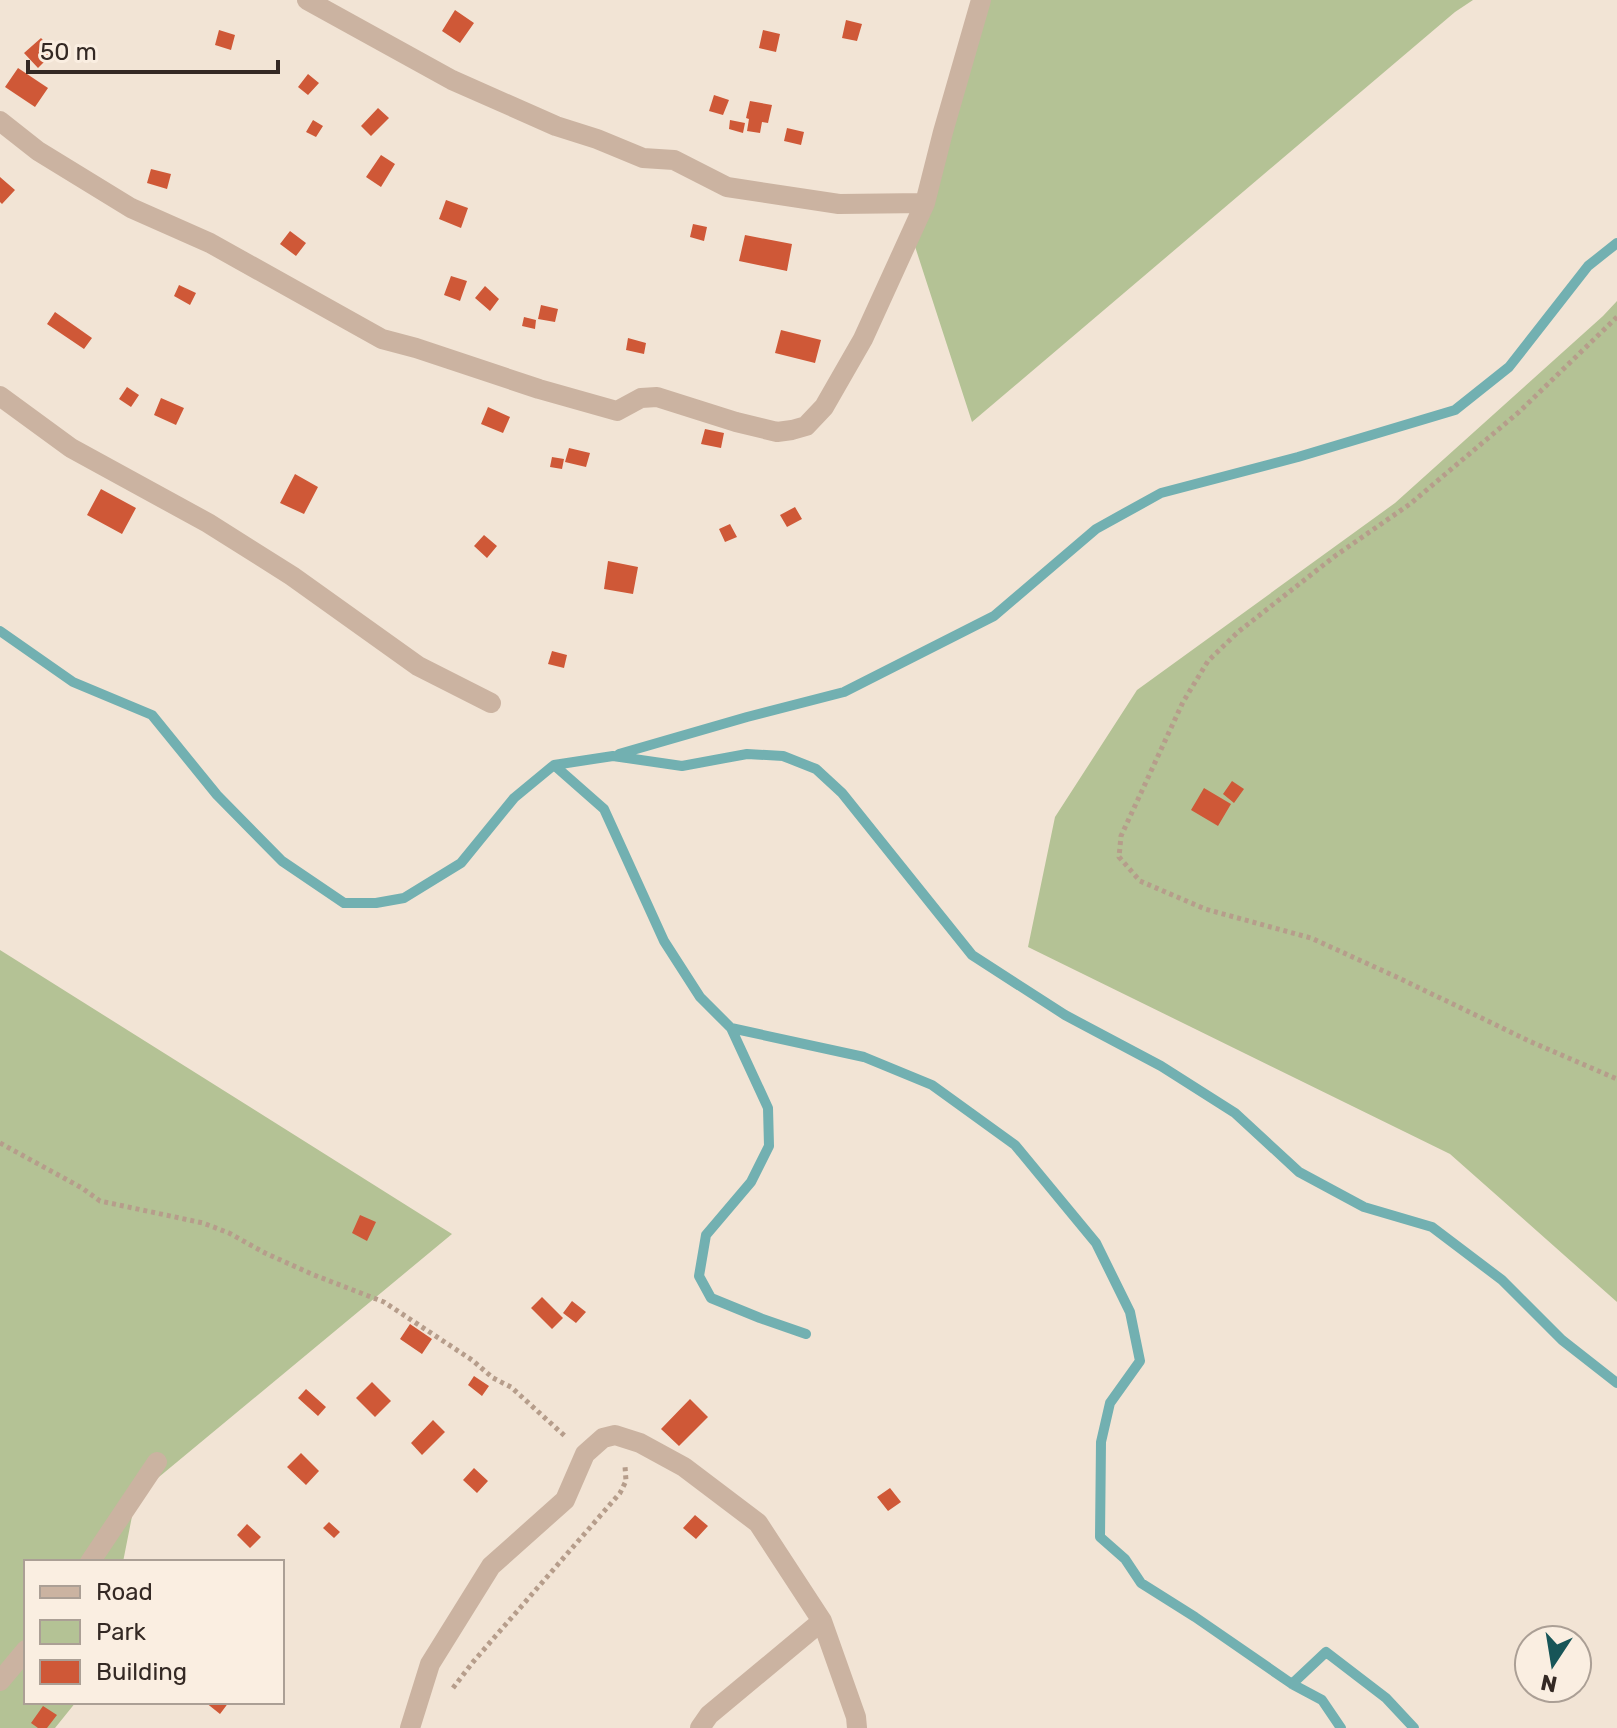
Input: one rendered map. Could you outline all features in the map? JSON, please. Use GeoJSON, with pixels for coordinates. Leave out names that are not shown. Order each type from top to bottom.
{"type":"FeatureCollection","features":[{"type":"Feature","properties":{"kind":"street"},"geometry":{"type":"LineString","coordinates":[[307,0],[452,80],[556,126],[643,158],[674,160],[727,187],[839,204],[925,203]]}},
{"type":"Feature","properties":{"kind":"street"},"geometry":{"type":"LineString","coordinates":[[0,121],[38,151],[131,208],[210,243],[382,339],[617,411],[641,398],[657,397],[777,432],[806,426],[824,407],[863,339],[925,203],[981,0]]}},
{"type":"Feature","properties":{"kind":"street"},"geometry":{"type":"LineString","coordinates":[[0,396],[71,448],[208,523],[292,576],[418,666],[491,703]]}},
{"type":"Feature","properties":{"kind":"street"},"geometry":{"type":"LineString","coordinates":[[410,1728],[430,1664],[491,1566],[565,1500],[585,1454],[603,1438],[615,1435],[640,1443],[684,1467],[758,1523],[822,1621],[856,1717],[857,1728]]}},
{"type":"Feature","properties":{"kind":"street"},"geometry":{"type":"LineString","coordinates":[[91,1560],[157,1462]]}},
{"type":"Feature","properties":{"kind":"street"},"geometry":{"type":"LineString","coordinates":[[700,1728],[709,1715],[822,1621]]}},
{"type":"Feature","properties":{"kind":"street"},"geometry":{"type":"LineString","coordinates":[[0,1681],[24,1652]]}},
{"type":"Feature","properties":{"kind":"path"},"geometry":{"type":"LineString","coordinates":[[1617,317],[1519,412],[1410,504],[1335,556],[1238,632],[1208,661],[1183,702],[1121,836],[1119,857],[1140,881],[1205,909],[1311,938],[1617,1079]]}},
{"type":"Feature","properties":{"kind":"path"},"geometry":{"type":"LineString","coordinates":[[0,1143],[100,1201],[203,1223],[265,1253],[384,1302],[472,1360],[493,1378],[511,1387],[585,1454],[609,1454],[622,1458],[626,1481],[620,1493],[450,1692]]}},
{"type":"Feature","properties":{"kind":"green space"},"geometry":{"type":"Polygon","coordinates":[[[976,0],[1473,0],[1455,12],[972,422],[910,231],[976,0]]]}},
{"type":"Feature","properties":{"kind":"green space"},"geometry":{"type":"Polygon","coordinates":[[[1617,301],[1617,1302],[1450,1154],[1028,947],[1055,817],[1137,690],[1395,503],[1617,301]]]}},
{"type":"Feature","properties":{"kind":"green space"},"geometry":{"type":"Polygon","coordinates":[[[0,950],[452,1234],[136,1496],[123,1560],[24,1560],[24,1704],[74,1704],[55,1728],[0,1728],[0,950]]]}},
{"type":"Feature","properties":{"kind":"building"},"geometry":{"type":"Polygon","coordinates":[[[455,10],[474,23],[460,43],[442,31],[455,10]]]}},
{"type":"Feature","properties":{"kind":"building"},"geometry":{"type":"Polygon","coordinates":[[[846,20],[862,24],[857,41],[842,38],[846,20]]]}},
{"type":"Feature","properties":{"kind":"building"},"geometry":{"type":"Polygon","coordinates":[[[219,30],[235,35],[231,50],[215,45],[219,30]]]}},
{"type":"Feature","properties":{"kind":"building"},"geometry":{"type":"Polygon","coordinates":[[[763,30],[780,34],[776,52],[759,48],[763,30]]]}},
{"type":"Feature","properties":{"kind":"building"},"geometry":{"type":"Polygon","coordinates":[[[41,38],[54,52],[38,68],[24,53],[41,38]]]}},
{"type":"Feature","properties":{"kind":"building"},"geometry":{"type":"Polygon","coordinates":[[[18,68],[48,88],[35,107],[5,87],[18,68]]]}},
{"type":"Feature","properties":{"kind":"building"},"geometry":{"type":"Polygon","coordinates":[[[308,74],[319,83],[308,95],[298,87],[308,74]]]}},
{"type":"Feature","properties":{"kind":"building"},"geometry":{"type":"Polygon","coordinates":[[[714,95],[729,100],[723,115],[709,111],[714,95]]]}},
{"type":"Feature","properties":{"kind":"building"},"geometry":{"type":"Polygon","coordinates":[[[750,101],[772,105],[768,123],[762,122],[760,133],[747,131],[750,101]]]}},
{"type":"Feature","properties":{"kind":"building"},"geometry":{"type":"Polygon","coordinates":[[[378,108],[389,118],[371,136],[361,126],[378,108]]]}},
{"type":"Feature","properties":{"kind":"building"},"geometry":{"type":"Polygon","coordinates":[[[313,120],[323,126],[316,137],[306,132],[313,120]]]}},
{"type":"Feature","properties":{"kind":"building"},"geometry":{"type":"Polygon","coordinates":[[[730,120],[745,123],[743,133],[729,129],[730,120]]]}},
{"type":"Feature","properties":{"kind":"building"},"geometry":{"type":"Polygon","coordinates":[[[787,128],[804,132],[801,145],[784,141],[787,128]]]}},
{"type":"Feature","properties":{"kind":"building"},"geometry":{"type":"Polygon","coordinates":[[[381,155],[395,164],[381,187],[366,177],[381,155]]]}},
{"type":"Feature","properties":{"kind":"building"},"geometry":{"type":"Polygon","coordinates":[[[151,169],[171,174],[167,189],[147,183],[151,169]]]}},
{"type":"Feature","properties":{"kind":"building"},"geometry":{"type":"Polygon","coordinates":[[[0,177],[15,190],[2,204],[0,202],[0,177]]]}},
{"type":"Feature","properties":{"kind":"building"},"geometry":{"type":"Polygon","coordinates":[[[446,200],[468,208],[461,228],[439,219],[446,200]]]}},
{"type":"Feature","properties":{"kind":"building"},"geometry":{"type":"Polygon","coordinates":[[[693,224],[707,227],[704,241],[690,237],[693,224]]]}},
{"type":"Feature","properties":{"kind":"building"},"geometry":{"type":"Polygon","coordinates":[[[290,231],[306,243],[296,256],[280,244],[290,231]]]}},
{"type":"Feature","properties":{"kind":"building"},"geometry":{"type":"Polygon","coordinates":[[[745,235],[792,244],[787,271],[739,261],[745,235]]]}},
{"type":"Feature","properties":{"kind":"building"},"geometry":{"type":"Polygon","coordinates":[[[451,276],[467,281],[460,301],[444,295],[451,276]]]}},
{"type":"Feature","properties":{"kind":"building"},"geometry":{"type":"Polygon","coordinates":[[[179,285],[196,293],[190,305],[174,296],[179,285]]]}},
{"type":"Feature","properties":{"kind":"building"},"geometry":{"type":"Polygon","coordinates":[[[485,286],[499,299],[490,311],[475,298],[485,286]]]}},
{"type":"Feature","properties":{"kind":"building"},"geometry":{"type":"Polygon","coordinates":[[[541,305],[558,309],[555,322],[538,319],[541,305]]]}},
{"type":"Feature","properties":{"kind":"building"},"geometry":{"type":"Polygon","coordinates":[[[55,312],[92,338],[84,349],[47,324],[55,312]]]}},
{"type":"Feature","properties":{"kind":"building"},"geometry":{"type":"Polygon","coordinates":[[[524,317],[536,320],[535,329],[522,326],[524,317]]]}},
{"type":"Feature","properties":{"kind":"building"},"geometry":{"type":"Polygon","coordinates":[[[781,330],[821,340],[815,363],[775,353],[781,330]]]}},
{"type":"Feature","properties":{"kind":"building"},"geometry":{"type":"Polygon","coordinates":[[[628,338],[646,343],[644,354],[626,350],[628,338]]]}},
{"type":"Feature","properties":{"kind":"building"},"geometry":{"type":"Polygon","coordinates":[[[127,387],[139,395],[131,407],[119,399],[127,387]]]}},
{"type":"Feature","properties":{"kind":"building"},"geometry":{"type":"Polygon","coordinates":[[[161,398],[184,408],[176,425],[154,415],[161,398]]]}},
{"type":"Feature","properties":{"kind":"building"},"geometry":{"type":"Polygon","coordinates":[[[488,407],[510,417],[503,433],[481,424],[488,407]]]}},
{"type":"Feature","properties":{"kind":"building"},"geometry":{"type":"Polygon","coordinates":[[[705,429],[724,433],[721,448],[701,444],[705,429]]]}},
{"type":"Feature","properties":{"kind":"building"},"geometry":{"type":"Polygon","coordinates":[[[569,448],[590,453],[586,467],[565,462],[569,448]]]}},
{"type":"Feature","properties":{"kind":"building"},"geometry":{"type":"Polygon","coordinates":[[[552,457],[564,459],[562,469],[550,467],[552,457]]]}},
{"type":"Feature","properties":{"kind":"building"},"geometry":{"type":"Polygon","coordinates":[[[295,474],[318,487],[304,514],[280,503],[295,474]]]}},
{"type":"Feature","properties":{"kind":"building"},"geometry":{"type":"Polygon","coordinates":[[[101,489],[136,508],[122,534],[87,515],[101,489]]]}},
{"type":"Feature","properties":{"kind":"building"},"geometry":{"type":"Polygon","coordinates":[[[795,507],[802,519],[787,527],[780,515],[795,507]]]}},
{"type":"Feature","properties":{"kind":"building"},"geometry":{"type":"Polygon","coordinates":[[[730,524],[737,537],[725,542],[719,529],[730,524]]]}},
{"type":"Feature","properties":{"kind":"building"},"geometry":{"type":"Polygon","coordinates":[[[484,535],[497,546],[487,558],[474,546],[484,535]]]}},
{"type":"Feature","properties":{"kind":"building"},"geometry":{"type":"Polygon","coordinates":[[[608,561],[638,567],[633,594],[604,589],[608,561]]]}},
{"type":"Feature","properties":{"kind":"building"},"geometry":{"type":"Polygon","coordinates":[[[552,651],[567,655],[564,668],[548,664],[552,651]]]}},
{"type":"Feature","properties":{"kind":"building"},"geometry":{"type":"Polygon","coordinates":[[[1232,781],[1244,789],[1234,803],[1223,794],[1232,781]]]}},
{"type":"Feature","properties":{"kind":"building"},"geometry":{"type":"Polygon","coordinates":[[[1204,788],[1231,804],[1218,826],[1191,810],[1204,788]]]}},
{"type":"Feature","properties":{"kind":"building"},"geometry":{"type":"Polygon","coordinates":[[[360,1215],[376,1222],[367,1241],[352,1233],[360,1215]]]}},
{"type":"Feature","properties":{"kind":"building"},"geometry":{"type":"Polygon","coordinates":[[[542,1297],[563,1318],[552,1329],[531,1308],[542,1297]]]}},
{"type":"Feature","properties":{"kind":"building"},"geometry":{"type":"Polygon","coordinates":[[[572,1301],[586,1312],[576,1323],[563,1313],[572,1301]]]}},
{"type":"Feature","properties":{"kind":"building"},"geometry":{"type":"Polygon","coordinates":[[[410,1324],[432,1339],[422,1354],[400,1339],[410,1324]]]}},
{"type":"Feature","properties":{"kind":"building"},"geometry":{"type":"Polygon","coordinates":[[[474,1376],[489,1386],[482,1396],[468,1385],[474,1376]]]}},
{"type":"Feature","properties":{"kind":"building"},"geometry":{"type":"Polygon","coordinates":[[[372,1382],[391,1401],[375,1417],[356,1398],[372,1382]]]}},
{"type":"Feature","properties":{"kind":"building"},"geometry":{"type":"Polygon","coordinates":[[[306,1389],[326,1407],[318,1416],[298,1398],[306,1389]]]}},
{"type":"Feature","properties":{"kind":"building"},"geometry":{"type":"Polygon","coordinates":[[[690,1399],[708,1417],[679,1446],[661,1429],[690,1399]]]}},
{"type":"Feature","properties":{"kind":"building"},"geometry":{"type":"Polygon","coordinates":[[[433,1420],[445,1432],[422,1455],[411,1443],[433,1420]]]}},
{"type":"Feature","properties":{"kind":"building"},"geometry":{"type":"Polygon","coordinates":[[[301,1453],[319,1471],[306,1485],[287,1467],[301,1453]]]}},
{"type":"Feature","properties":{"kind":"building"},"geometry":{"type":"Polygon","coordinates":[[[474,1468],[488,1481],[477,1493],[463,1480],[474,1468]]]}},
{"type":"Feature","properties":{"kind":"building"},"geometry":{"type":"Polygon","coordinates":[[[890,1488],[901,1502],[888,1511],[877,1497],[890,1488]]]}},
{"type":"Feature","properties":{"kind":"building"},"geometry":{"type":"Polygon","coordinates":[[[695,1515],[708,1526],[696,1539],[683,1528],[695,1515]]]}},
{"type":"Feature","properties":{"kind":"building"},"geometry":{"type":"Polygon","coordinates":[[[329,1522],[340,1532],[334,1538],[323,1528],[329,1522]]]}},
{"type":"Feature","properties":{"kind":"building"},"geometry":{"type":"Polygon","coordinates":[[[247,1524],[261,1537],[250,1548],[237,1535],[247,1524]]]}},
{"type":"Feature","properties":{"kind":"building"},"geometry":{"type":"Polygon","coordinates":[[[208,1704],[228,1704],[220,1714],[208,1704]]]}},
{"type":"Feature","properties":{"kind":"building"},"geometry":{"type":"Polygon","coordinates":[[[43,1706],[57,1715],[47,1728],[38,1728],[31,1723],[43,1706]]]}},
{"type":"Feature","properties":{"kind":"waterway"},"geometry":{"type":"LineString","coordinates":[[619,754],[844,692],[994,616],[1096,529],[1161,493],[1298,457],[1455,410],[1509,367],[1588,266],[1617,243]]}},
{"type":"Feature","properties":{"kind":"waterway"},"geometry":{"type":"LineString","coordinates":[[0,631],[73,682],[152,715],[217,795],[282,861],[344,903],[376,903],[404,898],[461,863],[514,798],[554,765],[613,756],[682,766],[747,754],[783,756],[816,769],[842,793],[972,955],[1065,1015],[1161,1066],[1235,1113],[1299,1172],[1364,1207],[1432,1227],[1502,1280],[1562,1340],[1617,1383]]}},
{"type":"Feature","properties":{"kind":"waterway"},"geometry":{"type":"LineString","coordinates":[[554,765],[604,809],[664,941],[700,997],[731,1028],[864,1057],[932,1085],[1015,1145],[1096,1243],[1130,1312],[1140,1361],[1110,1403],[1101,1442],[1100,1537],[1125,1559],[1141,1583],[1292,1684],[1322,1700],[1341,1728]]}},
{"type":"Feature","properties":{"kind":"waterway"},"geometry":{"type":"LineString","coordinates":[[731,1028],[768,1108],[769,1146],[751,1182],[706,1235],[699,1276],[711,1298],[806,1334]]}},
{"type":"Feature","properties":{"kind":"waterway"},"geometry":{"type":"LineString","coordinates":[[1292,1684],[1326,1652],[1386,1698],[1414,1728]]}}]}
